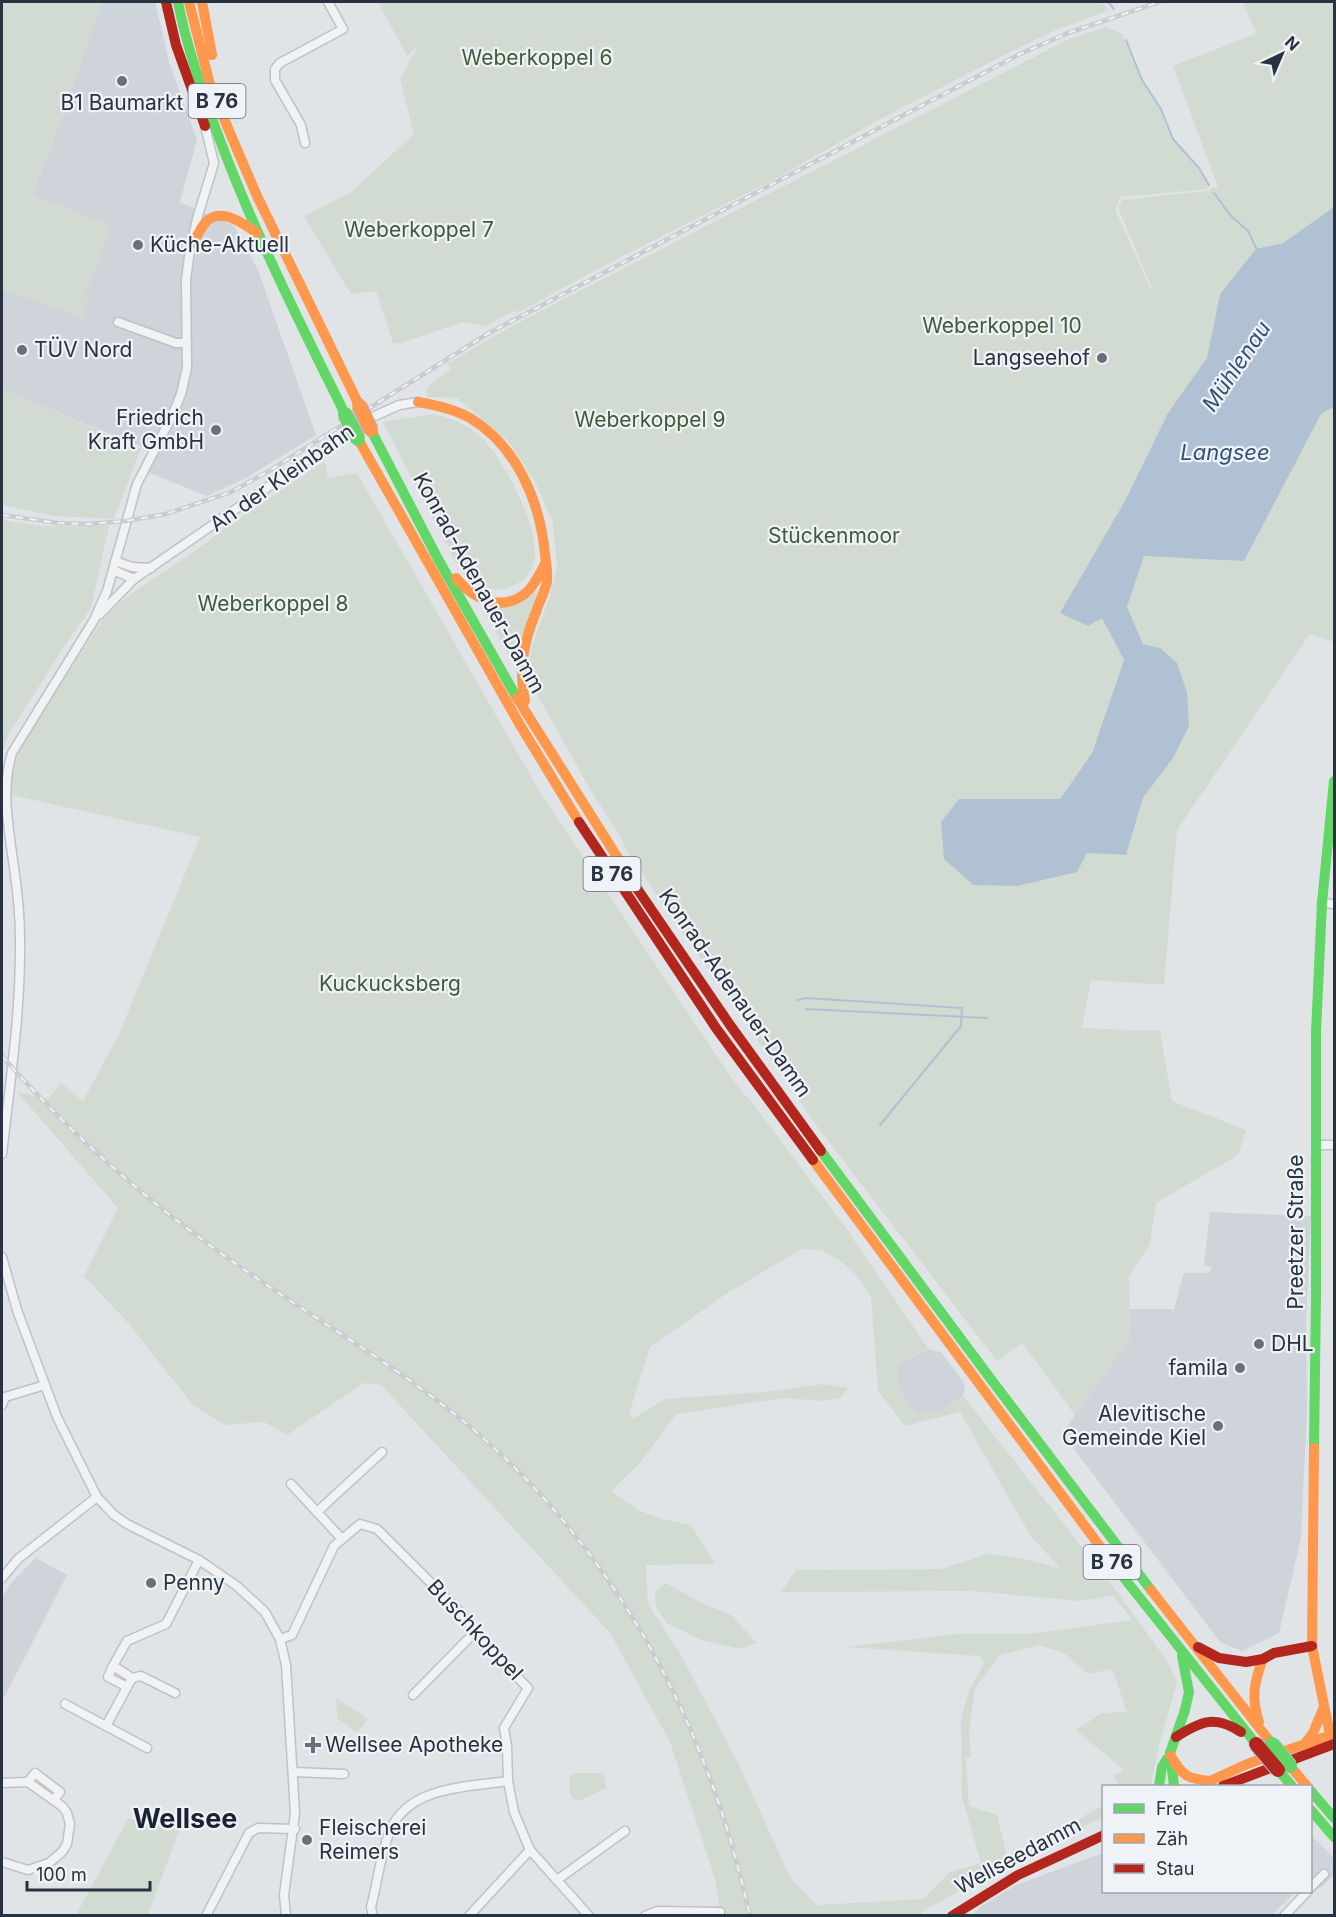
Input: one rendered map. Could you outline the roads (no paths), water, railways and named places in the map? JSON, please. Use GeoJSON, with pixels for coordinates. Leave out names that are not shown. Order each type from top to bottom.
{"type":"FeatureCollection","features":[{"type":"Feature","properties":{"kind":"main road"},"geometry":{"type":"LineString","coordinates":[[166,2],[179,54],[205,126]]}},
{"type":"Feature","properties":{"kind":"main road","name":"Konrad-Adenauer-Damm"},"geometry":{"type":"LineString","coordinates":[[178,2],[194,66],[232,175],[345,414],[520,725],[575,816],[668,958],[753,1080],[890,1265],[1088,1531],[1264,1742]]}},
{"type":"Feature","properties":{"kind":"main road","name":"Konrad-Adenauer-Damm"},"geometry":{"type":"LineString","coordinates":[[189,2],[209,81],[257,196],[371,430],[438,558],[532,722],[633,884],[728,1022],[1185,1645]]}},
{"type":"Feature","properties":{"kind":"main road","name":"B 76"},"geometry":{"type":"LineString","coordinates":[[202,2],[220,84],[233,124],[252,169],[257,196]]}},
{"type":"Feature","properties":{"kind":"main road","name":"B 76"},"geometry":{"type":"LineString","coordinates":[[205,126],[232,175]]}},
{"type":"Feature","properties":{"kind":"main road"},"geometry":{"type":"LineString","coordinates":[[192,244],[207,221],[220,216],[239,220],[259,234]]}},
{"type":"Feature","properties":{"kind":"main road","name":"B 76"},"geometry":{"type":"LineString","coordinates":[[418,402],[444,406],[465,414],[486,430],[507,451],[524,478],[537,508],[545,537],[546,584],[532,619],[520,669],[522,689],[532,722]]}},
{"type":"Feature","properties":{"kind":"main road","name":"B 76"},"geometry":{"type":"LineString","coordinates":[[438,558],[467,592],[481,601],[497,603],[510,601],[525,593],[546,562]]}},
{"type":"Feature","properties":{"kind":"main road","name":"Preetzer Straße"},"geometry":{"type":"LineString","coordinates":[[1333,1742],[1323,1709],[1312,1646],[1316,1032],[1328,904],[1332,789],[1335,782]]}},
{"type":"Feature","properties":{"kind":"main road"},"geometry":{"type":"LineString","coordinates":[[1159,1785],[1162,1767],[1170,1754],[1189,1692],[1185,1645],[1226,1660],[1246,1662],[1263,1659],[1274,1653],[1312,1646]]}},
{"type":"Feature","properties":{"kind":"main road"},"geometry":{"type":"LineString","coordinates":[[1263,1659],[1252,1692],[1253,1704],[1264,1742]]}},
{"type":"Feature","properties":{"kind":"main road"},"geometry":{"type":"LineString","coordinates":[[1306,1743],[1323,1709]]}},
{"type":"Feature","properties":{"kind":"main road"},"geometry":{"type":"LineString","coordinates":[[1176,1737],[1194,1725],[1212,1720],[1228,1724],[1264,1742]]}},
{"type":"Feature","properties":{"kind":"main road","name":"B 76"},"geometry":{"type":"LineString","coordinates":[[1264,1742],[1284,1768],[1292,1785]]}},
{"type":"Feature","properties":{"kind":"main road"},"geometry":{"type":"LineString","coordinates":[[1170,1754],[1179,1769],[1191,1779],[1211,1785],[1333,1742]]}},
{"type":"Feature","properties":{"kind":"main road"},"geometry":{"type":"LineString","coordinates":[[1211,1785],[1247,1764],[1306,1743],[1333,1742]]}},
{"type":"Feature","properties":{"kind":"main road"},"geometry":{"type":"LineString","coordinates":[[1170,1754],[1174,1785]]}},
{"type":"Feature","properties":{"kind":"main road","name":"B 76"},"geometry":{"type":"LineString","coordinates":[[1284,1768],[1306,1785]]}},
{"type":"Feature","properties":{"kind":"main road"},"geometry":{"type":"LineString","coordinates":[[1312,1791],[1335,1818]]}},
{"type":"Feature","properties":{"kind":"main road"},"geometry":{"type":"LineString","coordinates":[[1312,1810],[1335,1837]]}},
{"type":"Feature","properties":{"kind":"main road","name":"Wellseedamm"},"geometry":{"type":"LineString","coordinates":[[953,1915],[1018,1875],[1102,1836]]}},
{"type":"Feature","properties":{"kind":"street"},"geometry":{"type":"LineString","coordinates":[[305,143],[301,125],[275,80],[275,69],[280,63],[343,29],[328,2]]}},
{"type":"Feature","properties":{"kind":"street"},"geometry":{"type":"LineString","coordinates":[[2,1154],[20,988],[20,936],[16,879],[7,820],[5,783],[7,769],[12,753],[94,620],[114,566],[137,484],[181,394],[187,368],[186,280],[197,219],[214,163],[205,126]]}},
{"type":"Feature","properties":{"kind":"street"},"geometry":{"type":"LineString","coordinates":[[118,322],[176,343],[187,344]]}},
{"type":"Feature","properties":{"kind":"street","name":"An der Kleinbahn"},"geometry":{"type":"LineString","coordinates":[[94,620],[134,579],[364,421],[399,405],[418,402]]}},
{"type":"Feature","properties":{"kind":"street"},"geometry":{"type":"LineString","coordinates":[[114,566],[151,568]]}},
{"type":"Feature","properties":{"kind":"street"},"geometry":{"type":"LineString","coordinates":[[114,566],[134,579]]}},
{"type":"Feature","properties":{"kind":"street"},"geometry":{"type":"LineString","coordinates":[[1317,1145],[1335,1145]]}},
{"type":"Feature","properties":{"kind":"street"},"geometry":{"type":"LineString","coordinates":[[2,1257],[17,1310],[61,1427],[97,1497],[114,1515],[128,1524],[219,1572],[252,1598],[265,1612],[280,1639],[286,1665],[295,1829],[286,1882],[286,1916]]}},
{"type":"Feature","properties":{"kind":"street"},"geometry":{"type":"LineString","coordinates":[[3,1398],[45,1385]]}},
{"type":"Feature","properties":{"kind":"street"},"geometry":{"type":"LineString","coordinates":[[317,1512],[382,1452]]}},
{"type":"Feature","properties":{"kind":"street"},"geometry":{"type":"LineString","coordinates":[[291,1484],[342,1539]]}},
{"type":"Feature","properties":{"kind":"street"},"geometry":{"type":"LineString","coordinates":[[2,1578],[19,1558],[97,1497]]}},
{"type":"Feature","properties":{"kind":"street","name":"Buschkoppel"},"geometry":{"type":"LineString","coordinates":[[280,1639],[292,1635],[334,1546],[360,1524],[377,1529],[465,1618],[474,1633],[528,1688],[504,1728],[508,1781],[514,1812],[530,1850],[589,1916]]}},
{"type":"Feature","properties":{"kind":"street"},"geometry":{"type":"LineString","coordinates":[[127,1687],[108,1677],[127,1641],[166,1624],[199,1560]]}},
{"type":"Feature","properties":{"kind":"street"},"geometry":{"type":"LineString","coordinates":[[413,1695],[474,1633]]}},
{"type":"Feature","properties":{"kind":"street"},"geometry":{"type":"LineString","coordinates":[[113,1666],[132,1678],[141,1676],[175,1693]]}},
{"type":"Feature","properties":{"kind":"street"},"geometry":{"type":"LineString","coordinates":[[106,1726],[132,1678]]}},
{"type":"Feature","properties":{"kind":"street"},"geometry":{"type":"LineString","coordinates":[[65,1704],[147,1749]]}},
{"type":"Feature","properties":{"kind":"street"},"geometry":{"type":"LineString","coordinates":[[292,1772],[344,1774]]}},
{"type":"Feature","properties":{"kind":"street"},"geometry":{"type":"LineString","coordinates":[[373,1916],[371,1907],[390,1830],[401,1813],[416,1801],[433,1793],[508,1781]]}},
{"type":"Feature","properties":{"kind":"street"},"geometry":{"type":"LineString","coordinates":[[2,1783],[28,1782],[54,1800],[67,1813],[70,1824],[70,1835],[62,1852],[49,1863],[28,1870],[2,1862]]}},
{"type":"Feature","properties":{"kind":"street"},"geometry":{"type":"LineString","coordinates":[[206,1916],[249,1833],[258,1828],[295,1829]]}},
{"type":"Feature","properties":{"kind":"street"},"geometry":{"type":"LineString","coordinates":[[557,1880],[625,1831]]}},
{"type":"Feature","properties":{"kind":"street"},"geometry":{"type":"LineString","coordinates":[[469,1916],[530,1850]]}},
{"type":"Feature","properties":{"kind":"street"},"geometry":{"type":"LineString","coordinates":[[1312,1887],[1324,1874]]}},
{"type":"Feature","properties":{"kind":"street"},"geometry":{"type":"LineString","coordinates":[[1284,1916],[1306,1893]]}},
{"type":"Feature","properties":{"kind":"street"},"geometry":{"type":"LineString","coordinates":[[645,1916],[657,1911],[720,1912]]}},
{"type":"Feature","properties":{"kind":"water","name":"Langsee"},"geometry":{"type":"Polygon","coordinates":[[[1334,207],[1334,407],[1321,414],[1244,561],[1144,556],[1127,607],[1143,644],[1160,648],[1177,663],[1187,692],[1189,726],[1173,758],[1143,798],[1126,855],[1087,853],[1077,872],[1017,886],[973,885],[944,859],[941,822],[959,799],[1060,799],[1092,753],[1124,660],[1102,618],[1088,626],[1060,613],[1125,501],[1168,413],[1207,358],[1220,294],[1256,249],[1283,243],[1334,207]]]}},
{"type":"Feature","properties":{"kind":"waterway","name":"Mühlenau"},"geometry":{"type":"LineString","coordinates":[[1108,2],[1114,9]]}},
{"type":"Feature","properties":{"kind":"waterway","name":"Mühlenau"},"geometry":{"type":"LineString","coordinates":[[1126,40],[1142,80],[1161,109],[1173,139],[1199,168],[1209,185]]}},
{"type":"Feature","properties":{"kind":"waterway","name":"Mühlenau"},"geometry":{"type":"LineString","coordinates":[[1214,193],[1231,216],[1248,231],[1257,250]]}},
{"type":"Feature","properties":{"kind":"waterway"},"geometry":{"type":"LineString","coordinates":[[797,1000],[806,998],[962,1008],[961,1026],[880,1125]]}},
{"type":"Feature","properties":{"kind":"waterway"},"geometry":{"type":"LineString","coordinates":[[806,1009],[987,1018]]}},
{"type":"Feature","properties":{"kind":"railway"},"geometry":{"type":"LineString","coordinates":[[2,515],[58,523],[89,524],[126,521],[166,514],[231,492],[269,471],[489,333],[1020,54],[1068,33],[1159,2]]}},
{"type":"Feature","properties":{"kind":"railway"},"geometry":{"type":"LineString","coordinates":[[2,1056],[56,1114],[144,1194],[239,1266],[435,1399],[502,1455],[539,1493],[573,1533],[634,1620],[684,1714],[718,1801],[750,1916]]}},
{"type":"Feature","properties":{"kind":"place","name":"B1 Baumarkt"},"geometry":{"type":"Point","coordinates":[122,81]}},
{"type":"Feature","properties":{"kind":"place","name":"Küche-Aktuell"},"geometry":{"type":"Point","coordinates":[138,245]}},
{"type":"Feature","properties":{"kind":"place","name":"TÜV Nord"},"geometry":{"type":"Point","coordinates":[22,350]}},
{"type":"Feature","properties":{"kind":"place","name":"Langseehof"},"geometry":{"type":"Point","coordinates":[1102,358]}},
{"type":"Feature","properties":{"kind":"place","name":"Friedrich Kraft GmbH"},"geometry":{"type":"Point","coordinates":[216,430]}},
{"type":"Feature","properties":{"kind":"place","name":"DHL"},"geometry":{"type":"Point","coordinates":[1259,1344]}},
{"type":"Feature","properties":{"kind":"place","name":"famila"},"geometry":{"type":"Point","coordinates":[1240,1368]}},
{"type":"Feature","properties":{"kind":"place","name":"Alevitische Gemeinde Kiel"},"geometry":{"type":"Point","coordinates":[1218,1426]}},
{"type":"Feature","properties":{"kind":"place","name":"Penny"},"geometry":{"type":"Point","coordinates":[151,1583]}},
{"type":"Feature","properties":{"kind":"place","name":"Wellsee Apotheke"},"geometry":{"type":"Point","coordinates":[313,1745]}},
{"type":"Feature","properties":{"kind":"place","name":"Fleischerei Reimers"},"geometry":{"type":"Point","coordinates":[307,1840]}},
{"type":"Feature","properties":{"kind":"district","name":"Wellsee"},"geometry":{"type":"Point","coordinates":[185,1819]}},
{"type":"Feature","properties":{"kind":"park label","name":"Weberkoppel 6"},"geometry":{"type":"Point","coordinates":[537,58]}},
{"type":"Feature","properties":{"kind":"park label","name":"Weberkoppel 7"},"geometry":{"type":"Point","coordinates":[419,230]}},
{"type":"Feature","properties":{"kind":"park label","name":"Weberkoppel 10"},"geometry":{"type":"Point","coordinates":[1002,326]}},
{"type":"Feature","properties":{"kind":"park label","name":"Weberkoppel 9"},"geometry":{"type":"Point","coordinates":[650,420]}},
{"type":"Feature","properties":{"kind":"park label","name":"Stückenmoor"},"geometry":{"type":"Point","coordinates":[834,536]}},
{"type":"Feature","properties":{"kind":"park label","name":"Weberkoppel 8"},"geometry":{"type":"Point","coordinates":[273,604]}},
{"type":"Feature","properties":{"kind":"park label","name":"Kuckucksberg"},"geometry":{"type":"Point","coordinates":[390,984]}}]}
